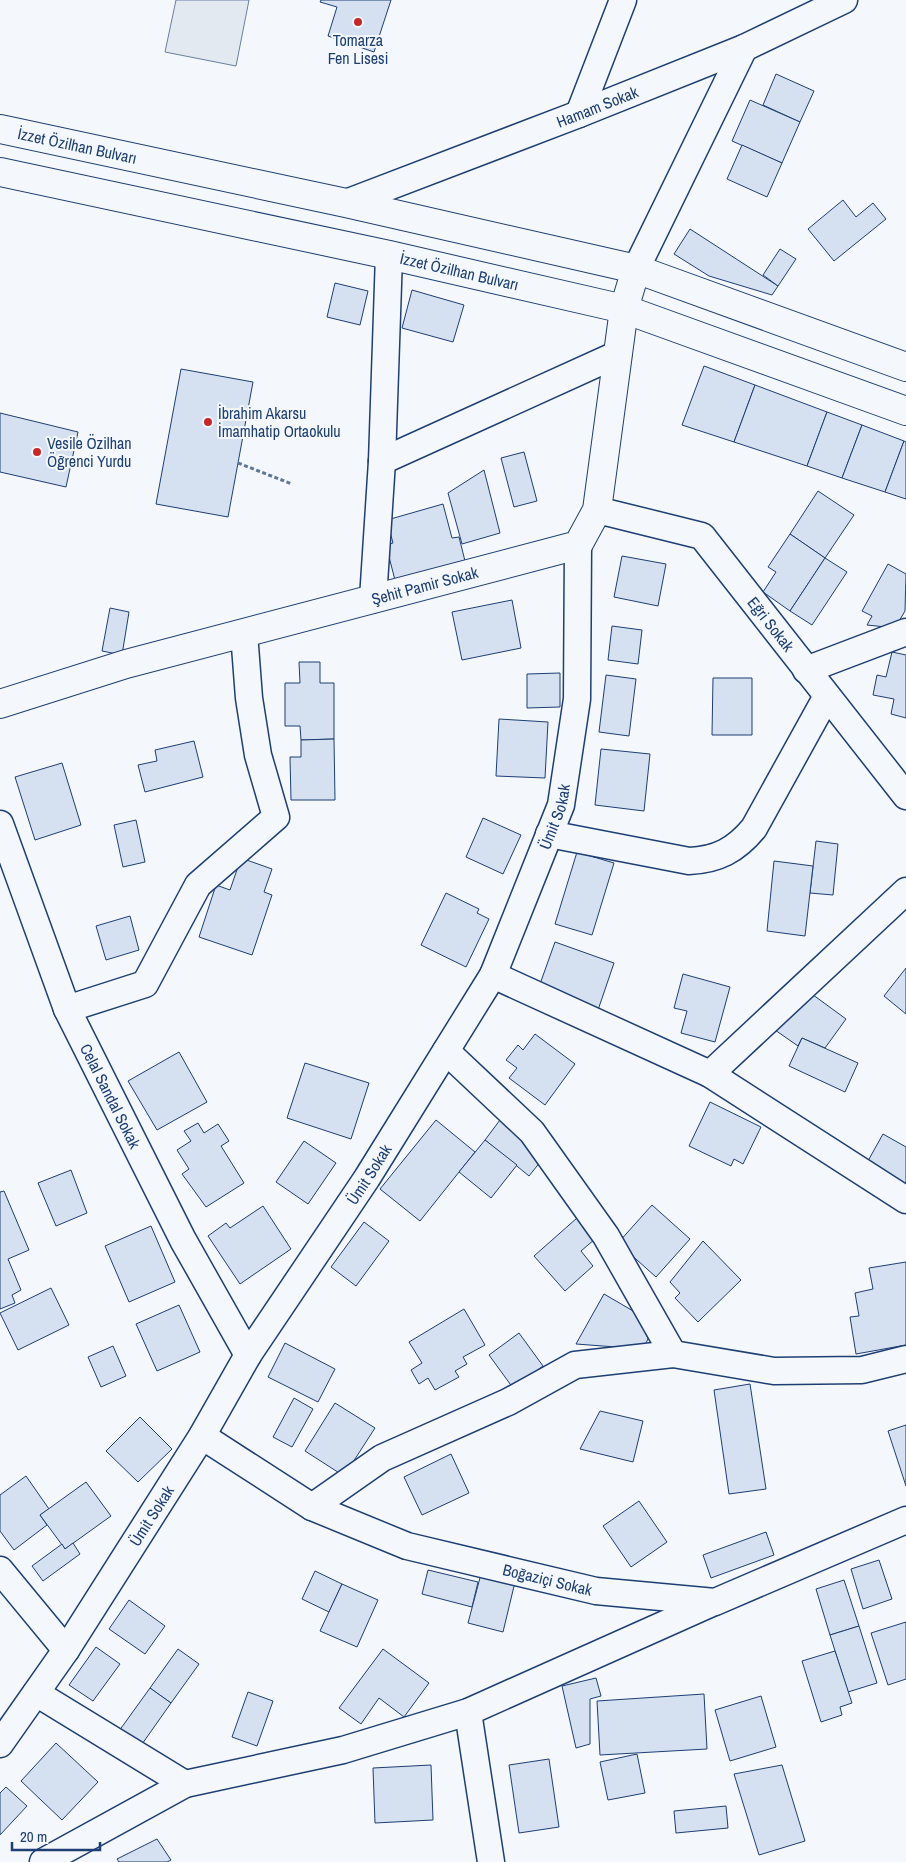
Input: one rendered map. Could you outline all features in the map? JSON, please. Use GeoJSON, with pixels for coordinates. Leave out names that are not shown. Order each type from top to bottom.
{"type":"FeatureCollection","features":[{"type":"Feature","properties":{"kind":"main road","name":"İzzet Özilhan Bulvarı"},"geometry":{"type":"LineString","coordinates":[[0,129],[346,202],[636,270],[906,367]]}},
{"type":"Feature","properties":{"kind":"main road","name":"İzzet Özilhan Bulvarı"},"geometry":{"type":"LineString","coordinates":[[0,172],[389,255],[624,309],[906,411]]}},
{"type":"Feature","properties":{"kind":"main road"},"geometry":{"type":"LineString","coordinates":[[578,545],[597,510],[624,309],[636,270]]}},
{"type":"Feature","properties":{"kind":"main road","name":"Şehit Pamir Sokak"},"geometry":{"type":"LineString","coordinates":[[0,704],[126,664],[578,545]]}},
{"type":"Feature","properties":{"kind":"street"},"geometry":{"type":"LineString","coordinates":[[578,114],[623,0]]}},
{"type":"Feature","properties":{"kind":"street","name":"Hamam Sokak"},"geometry":{"type":"LineString","coordinates":[[346,202],[578,114],[744,48],[844,0]]}},
{"type":"Feature","properties":{"kind":"street"},"geometry":{"type":"LineString","coordinates":[[636,270],[744,48]]}},
{"type":"Feature","properties":{"kind":"street"},"geometry":{"type":"LineString","coordinates":[[373,599],[382,462],[389,255]]}},
{"type":"Feature","properties":{"kind":"street"},"geometry":{"type":"LineString","coordinates":[[382,462],[618,354]]}},
{"type":"Feature","properties":{"kind":"street","name":"Eğri Sokak"},"geometry":{"type":"LineString","coordinates":[[597,510],[702,536],[906,796]]}},
{"type":"Feature","properties":{"kind":"street","name":"Ümit Sokak"},"geometry":{"type":"LineString","coordinates":[[0,1744],[66,1650],[202,1436],[248,1355],[367,1178],[493,975],[561,805],[577,700],[578,545]]}},
{"type":"Feature","properties":{"kind":"street"},"geometry":{"type":"LineString","coordinates":[[806,670],[906,632]]}},
{"type":"Feature","properties":{"kind":"street"},"geometry":{"type":"LineString","coordinates":[[67,1009],[145,984],[198,885],[276,817],[258,755],[244,633]]}},
{"type":"Feature","properties":{"kind":"street"},"geometry":{"type":"LineString","coordinates":[[549,834],[689,862],[704,861],[731,850],[744,840],[754,828],[826,696]]}},
{"type":"Feature","properties":{"kind":"street","name":"Celal Sandal Sokak"},"geometry":{"type":"LineString","coordinates":[[0,824],[67,1009],[183,1240],[248,1355]]}},
{"type":"Feature","properties":{"kind":"street"},"geometry":{"type":"LineString","coordinates":[[710,1074],[906,892]]}},
{"type":"Feature","properties":{"kind":"street"},"geometry":{"type":"LineString","coordinates":[[493,975],[710,1074],[906,1200]]}},
{"type":"Feature","properties":{"kind":"street"},"geometry":{"type":"LineString","coordinates":[[446,1051],[532,1132],[606,1236],[673,1354]]}},
{"type":"Feature","properties":{"kind":"street"},"geometry":{"type":"LineString","coordinates":[[312,1507],[382,1458],[508,1402],[575,1365],[673,1354],[774,1371],[862,1370],[906,1359]]}},
{"type":"Feature","properties":{"kind":"street","name":"Boğaziçi Sokak"},"geometry":{"type":"LineString","coordinates":[[202,1436],[312,1507],[407,1546],[596,1591],[715,1602],[906,1520]]}},
{"type":"Feature","properties":{"kind":"street"},"geometry":{"type":"LineString","coordinates":[[0,1570],[66,1650]]}},
{"type":"Feature","properties":{"kind":"street"},"geometry":{"type":"LineString","coordinates":[[43,1862],[184,1784],[343,1750],[468,1712],[715,1602]]}},
{"type":"Feature","properties":{"kind":"street"},"geometry":{"type":"LineString","coordinates":[[36,1693],[184,1784]]}},
{"type":"Feature","properties":{"kind":"street"},"geometry":{"type":"LineString","coordinates":[[468,1712],[491,1862]]}},
{"type":"Feature","properties":{"kind":"path"},"geometry":{"type":"LineString","coordinates":[[238,463],[292,484]]}},
{"type":"Feature","properties":{"kind":"shaded area"},"geometry":{"type":"Polygon","coordinates":[[[176,0],[249,0],[236,66],[165,52],[176,0]]]}},
{"type":"Feature","properties":{"kind":"building","name":"Tomarza Fen Lisesi"},"geometry":{"type":"Polygon","coordinates":[[[321,0],[391,0],[374,52],[328,36],[337,7],[320,2],[321,0]]]}},
{"type":"Feature","properties":{"kind":"building"},"geometry":{"type":"Polygon","coordinates":[[[776,74],[814,91],[800,122],[763,105],[776,74]]]}},
{"type":"Feature","properties":{"kind":"building"},"geometry":{"type":"Polygon","coordinates":[[[750,100],[800,122],[782,163],[732,141],[750,100]]]}},
{"type":"Feature","properties":{"kind":"building"},"geometry":{"type":"Polygon","coordinates":[[[742,145],[782,163],[767,197],[727,179],[742,145]]]}},
{"type":"Feature","properties":{"kind":"building"},"geometry":{"type":"Polygon","coordinates":[[[843,200],[856,217],[873,203],[886,219],[834,261],[808,229],[843,200]]]}},
{"type":"Feature","properties":{"kind":"building"},"geometry":{"type":"Polygon","coordinates":[[[690,229],[778,286],[772,295],[709,276],[674,254],[690,229]]]}},
{"type":"Feature","properties":{"kind":"building"},"geometry":{"type":"Polygon","coordinates":[[[780,249],[796,259],[778,286],[763,275],[780,249]]]}},
{"type":"Feature","properties":{"kind":"building"},"geometry":{"type":"Polygon","coordinates":[[[335,283],[368,291],[360,325],[327,317],[335,283]]]}},
{"type":"Feature","properties":{"kind":"building"},"geometry":{"type":"Polygon","coordinates":[[[412,290],[464,305],[453,342],[402,328],[412,290]]]}},
{"type":"Feature","properties":{"kind":"building"},"geometry":{"type":"Polygon","coordinates":[[[704,366],[755,385],[734,442],[682,425],[704,366]]]}},
{"type":"Feature","properties":{"kind":"building","name":"İbrahim Akarsu İmamhatip Ortaokulu"},"geometry":{"type":"Polygon","coordinates":[[[181,369],[253,382],[228,517],[156,504],[181,369]]]}},
{"type":"Feature","properties":{"kind":"building"},"geometry":{"type":"Polygon","coordinates":[[[755,385],[827,412],[807,466],[734,442],[755,385]]]}},
{"type":"Feature","properties":{"kind":"building"},"geometry":{"type":"Polygon","coordinates":[[[827,412],[862,425],[842,478],[807,466],[827,412]]]}},
{"type":"Feature","properties":{"kind":"building","name":"Vesile Özilhan Öğrenci Yurdu"},"geometry":{"type":"Polygon","coordinates":[[[0,413],[78,432],[66,487],[0,472],[0,413]]]}},
{"type":"Feature","properties":{"kind":"building"},"geometry":{"type":"Polygon","coordinates":[[[862,425],[904,441],[885,492],[842,478],[862,425]]]}},
{"type":"Feature","properties":{"kind":"building"},"geometry":{"type":"Polygon","coordinates":[[[904,441],[906,442],[906,499],[885,492],[904,441]]]}},
{"type":"Feature","properties":{"kind":"building"},"geometry":{"type":"Polygon","coordinates":[[[524,452],[537,501],[514,507],[501,458],[524,452]]]}},
{"type":"Feature","properties":{"kind":"building"},"geometry":{"type":"Polygon","coordinates":[[[484,470],[500,533],[462,544],[448,493],[484,470]]]}},
{"type":"Feature","properties":{"kind":"building"},"geometry":{"type":"Polygon","coordinates":[[[818,491],[854,515],[825,558],[790,534],[818,491]]]}},
{"type":"Feature","properties":{"kind":"building"},"geometry":{"type":"Polygon","coordinates":[[[443,504],[452,538],[459,537],[467,569],[397,588],[386,545],[393,543],[387,520],[443,504]]]}},
{"type":"Feature","properties":{"kind":"building"},"geometry":{"type":"Polygon","coordinates":[[[790,534],[825,558],[790,611],[763,592],[776,572],[768,567],[790,534]]]}},
{"type":"Feature","properties":{"kind":"building"},"geometry":{"type":"Polygon","coordinates":[[[622,556],[666,564],[658,606],[614,597],[622,556]]]}},
{"type":"Feature","properties":{"kind":"building"},"geometry":{"type":"Polygon","coordinates":[[[825,558],[847,572],[812,625],[790,611],[825,558]]]}},
{"type":"Feature","properties":{"kind":"building"},"geometry":{"type":"Polygon","coordinates":[[[888,564],[906,574],[905,611],[895,628],[867,625],[872,616],[862,611],[888,564]]]}},
{"type":"Feature","properties":{"kind":"building"},"geometry":{"type":"Polygon","coordinates":[[[512,600],[521,648],[462,660],[452,612],[512,600]]]}},
{"type":"Feature","properties":{"kind":"building"},"geometry":{"type":"Polygon","coordinates":[[[110,608],[129,612],[122,655],[102,651],[110,608]]]}},
{"type":"Feature","properties":{"kind":"building"},"geometry":{"type":"Polygon","coordinates":[[[612,626],[642,630],[638,664],[608,660],[612,626]]]}},
{"type":"Feature","properties":{"kind":"building"},"geometry":{"type":"Polygon","coordinates":[[[892,652],[906,655],[906,718],[891,714],[894,699],[873,695],[877,675],[886,677],[892,652]]]}},
{"type":"Feature","properties":{"kind":"building"},"geometry":{"type":"Polygon","coordinates":[[[299,662],[320,662],[320,683],[334,683],[334,739],[301,740],[300,726],[285,726],[285,683],[300,683],[299,662]]]}},
{"type":"Feature","properties":{"kind":"building"},"geometry":{"type":"Polygon","coordinates":[[[560,673],[560,707],[527,708],[527,674],[560,673]]]}},
{"type":"Feature","properties":{"kind":"building"},"geometry":{"type":"Polygon","coordinates":[[[606,675],[636,679],[629,736],[599,732],[606,675]]]}},
{"type":"Feature","properties":{"kind":"building"},"geometry":{"type":"Polygon","coordinates":[[[713,678],[752,678],[752,735],[712,735],[713,678]]]}},
{"type":"Feature","properties":{"kind":"building"},"geometry":{"type":"Polygon","coordinates":[[[499,719],[548,722],[545,778],[496,776],[499,719]]]}},
{"type":"Feature","properties":{"kind":"building"},"geometry":{"type":"Polygon","coordinates":[[[334,739],[335,800],[291,800],[290,757],[301,757],[301,740],[334,739]]]}},
{"type":"Feature","properties":{"kind":"building"},"geometry":{"type":"Polygon","coordinates":[[[194,741],[203,777],[145,792],[138,765],[157,761],[155,750],[194,741]]]}},
{"type":"Feature","properties":{"kind":"building"},"geometry":{"type":"Polygon","coordinates":[[[601,749],[650,754],[644,811],[595,805],[601,749]]]}},
{"type":"Feature","properties":{"kind":"building"},"geometry":{"type":"Polygon","coordinates":[[[62,763],[81,825],[35,840],[15,777],[62,763]]]}},
{"type":"Feature","properties":{"kind":"building"},"geometry":{"type":"Polygon","coordinates":[[[483,818],[521,835],[503,874],[466,857],[483,818]]]}},
{"type":"Feature","properties":{"kind":"building"},"geometry":{"type":"Polygon","coordinates":[[[136,820],[145,862],[123,867],[114,825],[136,820]]]}},
{"type":"Feature","properties":{"kind":"building"},"geometry":{"type":"Polygon","coordinates":[[[816,841],[838,844],[833,895],[810,893],[816,841]]]}},
{"type":"Feature","properties":{"kind":"building"},"geometry":{"type":"Polygon","coordinates":[[[577,852],[614,863],[592,935],[555,924],[577,852]]]}},
{"type":"Feature","properties":{"kind":"building"},"geometry":{"type":"Polygon","coordinates":[[[241,858],[272,869],[264,892],[272,895],[252,955],[199,937],[216,885],[230,890],[241,858]]]}},
{"type":"Feature","properties":{"kind":"building"},"geometry":{"type":"Polygon","coordinates":[[[774,861],[813,866],[805,936],[767,931],[774,861]]]}},
{"type":"Feature","properties":{"kind":"building"},"geometry":{"type":"Polygon","coordinates":[[[446,893],[479,909],[477,913],[489,919],[466,967],[421,945],[446,893]]]}},
{"type":"Feature","properties":{"kind":"building"},"geometry":{"type":"Polygon","coordinates":[[[130,916],[139,950],[106,960],[96,926],[130,916]]]}},
{"type":"Feature","properties":{"kind":"building"},"geometry":{"type":"Polygon","coordinates":[[[555,942],[614,963],[597,1013],[560,1001],[563,992],[540,984],[555,942]]]}},
{"type":"Feature","properties":{"kind":"building"},"geometry":{"type":"Polygon","coordinates":[[[906,968],[906,1014],[884,996],[906,968]]]}},
{"type":"Feature","properties":{"kind":"building"},"geometry":{"type":"Polygon","coordinates":[[[683,974],[730,987],[715,1042],[681,1033],[687,1011],[674,1008],[683,974]]]}},
{"type":"Feature","properties":{"kind":"building"},"geometry":{"type":"Polygon","coordinates":[[[805,989],[846,1019],[825,1048],[802,1038],[798,1046],[775,1030],[805,989]]]}},
{"type":"Feature","properties":{"kind":"building"},"geometry":{"type":"Polygon","coordinates":[[[535,1034],[575,1064],[545,1105],[509,1078],[517,1068],[506,1060],[518,1045],[523,1050],[535,1034]]]}},
{"type":"Feature","properties":{"kind":"building"},"geometry":{"type":"Polygon","coordinates":[[[802,1038],[858,1063],[845,1092],[789,1066],[802,1038]]]}},
{"type":"Feature","properties":{"kind":"building"},"geometry":{"type":"Polygon","coordinates":[[[179,1052],[207,1102],[157,1130],[128,1081],[179,1052]]]}},
{"type":"Feature","properties":{"kind":"building"},"geometry":{"type":"Polygon","coordinates":[[[305,1063],[369,1083],[351,1139],[287,1118],[305,1063]]]}},
{"type":"Feature","properties":{"kind":"building"},"geometry":{"type":"Polygon","coordinates":[[[710,1102],[761,1127],[743,1164],[734,1159],[731,1166],[689,1146],[710,1102]]]}},
{"type":"Feature","properties":{"kind":"building"},"geometry":{"type":"Polygon","coordinates":[[[436,1120],[475,1152],[420,1221],[380,1189],[436,1120]]]}},
{"type":"Feature","properties":{"kind":"building"},"geometry":{"type":"Polygon","coordinates":[[[500,1120],[545,1156],[529,1176],[485,1140],[500,1120]]]}},
{"type":"Feature","properties":{"kind":"building"},"geometry":{"type":"Polygon","coordinates":[[[198,1123],[204,1133],[218,1124],[229,1141],[221,1146],[244,1183],[206,1207],[182,1174],[189,1169],[177,1150],[191,1141],[184,1131],[198,1123]]]}},
{"type":"Feature","properties":{"kind":"building"},"geometry":{"type":"Polygon","coordinates":[[[883,1134],[906,1147],[906,1193],[864,1168],[883,1134]]]}},
{"type":"Feature","properties":{"kind":"building"},"geometry":{"type":"Polygon","coordinates":[[[485,1140],[517,1165],[491,1198],[459,1172],[485,1140]]]}},
{"type":"Feature","properties":{"kind":"building"},"geometry":{"type":"Polygon","coordinates":[[[304,1141],[336,1163],[308,1204],[276,1182],[304,1141]]]}},
{"type":"Feature","properties":{"kind":"building"},"geometry":{"type":"Polygon","coordinates":[[[71,1170],[87,1213],[56,1226],[38,1183],[71,1170]]]}},
{"type":"Feature","properties":{"kind":"building"},"geometry":{"type":"Polygon","coordinates":[[[4,1191],[29,1250],[8,1259],[21,1290],[12,1295],[15,1303],[0,1309],[0,1192],[4,1191]]]}},
{"type":"Feature","properties":{"kind":"building"},"geometry":{"type":"Polygon","coordinates":[[[652,1205],[690,1239],[656,1277],[618,1243],[652,1205]]]}},
{"type":"Feature","properties":{"kind":"building"},"geometry":{"type":"Polygon","coordinates":[[[263,1206],[291,1249],[240,1284],[208,1236],[226,1223],[230,1228],[263,1206]]]}},
{"type":"Feature","properties":{"kind":"building"},"geometry":{"type":"Polygon","coordinates":[[[577,1218],[595,1239],[581,1251],[593,1266],[565,1291],[534,1256],[577,1218]]]}},
{"type":"Feature","properties":{"kind":"building"},"geometry":{"type":"Polygon","coordinates":[[[364,1222],[389,1241],[356,1286],[331,1267],[364,1222]]]}},
{"type":"Feature","properties":{"kind":"building"},"geometry":{"type":"Polygon","coordinates":[[[151,1226],[175,1282],[129,1302],[105,1246],[151,1226]]]}},
{"type":"Feature","properties":{"kind":"building"},"geometry":{"type":"Polygon","coordinates":[[[703,1241],[741,1280],[698,1322],[675,1298],[680,1293],[670,1282],[703,1241]]]}},
{"type":"Feature","properties":{"kind":"building"},"geometry":{"type":"Polygon","coordinates":[[[906,1262],[906,1345],[856,1354],[850,1317],[859,1316],[855,1293],[873,1289],[869,1268],[906,1262]]]}},
{"type":"Feature","properties":{"kind":"building"},"geometry":{"type":"Polygon","coordinates":[[[51,1288],[69,1325],[18,1350],[0,1313],[51,1288]]]}},
{"type":"Feature","properties":{"kind":"building"},"geometry":{"type":"Polygon","coordinates":[[[604,1294],[640,1315],[648,1339],[643,1349],[576,1344],[604,1294]]]}},
{"type":"Feature","properties":{"kind":"building"},"geometry":{"type":"Polygon","coordinates":[[[179,1305],[200,1352],[157,1371],[136,1324],[179,1305]]]}},
{"type":"Feature","properties":{"kind":"building"},"geometry":{"type":"Polygon","coordinates":[[[464,1309],[485,1345],[463,1357],[467,1364],[455,1371],[459,1377],[435,1390],[428,1378],[419,1384],[411,1370],[422,1363],[409,1342],[464,1309]]]}},
{"type":"Feature","properties":{"kind":"building"},"geometry":{"type":"Polygon","coordinates":[[[519,1333],[543,1366],[513,1388],[489,1355],[519,1333]]]}},
{"type":"Feature","properties":{"kind":"building"},"geometry":{"type":"Polygon","coordinates":[[[285,1343],[335,1369],[318,1402],[268,1377],[285,1343]]]}},
{"type":"Feature","properties":{"kind":"building"},"geometry":{"type":"Polygon","coordinates":[[[113,1346],[126,1376],[101,1387],[88,1357],[113,1346]]]}},
{"type":"Feature","properties":{"kind":"building"},"geometry":{"type":"Polygon","coordinates":[[[750,1384],[766,1489],[729,1494],[714,1390],[750,1384]]]}},
{"type":"Feature","properties":{"kind":"building"},"geometry":{"type":"Polygon","coordinates":[[[294,1398],[313,1409],[292,1447],[273,1437],[294,1398]]]}},
{"type":"Feature","properties":{"kind":"building"},"geometry":{"type":"Polygon","coordinates":[[[335,1403],[375,1428],[344,1476],[305,1451],[335,1403]]]}},
{"type":"Feature","properties":{"kind":"building"},"geometry":{"type":"Polygon","coordinates":[[[600,1411],[643,1421],[633,1462],[580,1449],[600,1411]]]}},
{"type":"Feature","properties":{"kind":"building"},"geometry":{"type":"Polygon","coordinates":[[[140,1417],[172,1449],[138,1482],[106,1451],[140,1417]]]}},
{"type":"Feature","properties":{"kind":"building"},"geometry":{"type":"Polygon","coordinates":[[[906,1425],[906,1486],[888,1431],[906,1425]]]}},
{"type":"Feature","properties":{"kind":"building"},"geometry":{"type":"Polygon","coordinates":[[[451,1454],[469,1493],[422,1515],[404,1477],[451,1454]]]}},
{"type":"Feature","properties":{"kind":"building"},"geometry":{"type":"Polygon","coordinates":[[[26,1476],[49,1509],[40,1515],[47,1525],[14,1550],[0,1531],[0,1495],[26,1476]]]}},
{"type":"Feature","properties":{"kind":"building"},"geometry":{"type":"Polygon","coordinates":[[[86,1482],[111,1516],[65,1549],[40,1515],[86,1482]]]}},
{"type":"Feature","properties":{"kind":"building"},"geometry":{"type":"Polygon","coordinates":[[[639,1501],[667,1542],[631,1567],[603,1526],[639,1501]]]}},
{"type":"Feature","properties":{"kind":"building"},"geometry":{"type":"Polygon","coordinates":[[[766,1532],[774,1555],[711,1578],[703,1555],[766,1532]]]}},
{"type":"Feature","properties":{"kind":"building"},"geometry":{"type":"Polygon","coordinates":[[[73,1543],[80,1554],[43,1581],[32,1566],[62,1544],[65,1549],[73,1543]]]}},
{"type":"Feature","properties":{"kind":"building"},"geometry":{"type":"Polygon","coordinates":[[[879,1560],[892,1599],[863,1609],[851,1569],[879,1560]]]}},
{"type":"Feature","properties":{"kind":"building"},"geometry":{"type":"Polygon","coordinates":[[[428,1570],[478,1582],[472,1607],[422,1594],[428,1570]]]}},
{"type":"Feature","properties":{"kind":"building"},"geometry":{"type":"Polygon","coordinates":[[[315,1571],[342,1584],[329,1612],[302,1599],[315,1571]]]}},
{"type":"Feature","properties":{"kind":"building"},"geometry":{"type":"Polygon","coordinates":[[[481,1574],[515,1582],[503,1632],[468,1623],[481,1574]]]}},
{"type":"Feature","properties":{"kind":"building"},"geometry":{"type":"Polygon","coordinates":[[[844,1580],[859,1626],[830,1635],[816,1589],[844,1580]]]}},
{"type":"Feature","properties":{"kind":"building"},"geometry":{"type":"Polygon","coordinates":[[[342,1584],[378,1600],[357,1647],[320,1631],[342,1584]]]}},
{"type":"Feature","properties":{"kind":"building"},"geometry":{"type":"Polygon","coordinates":[[[129,1600],[165,1626],[145,1654],[109,1629],[129,1600]]]}},
{"type":"Feature","properties":{"kind":"building"},"geometry":{"type":"Polygon","coordinates":[[[906,1622],[906,1679],[888,1685],[871,1633],[906,1622]]]}},
{"type":"Feature","properties":{"kind":"building"},"geometry":{"type":"Polygon","coordinates":[[[859,1626],[877,1683],[848,1692],[830,1635],[859,1626]]]}},
{"type":"Feature","properties":{"kind":"building"},"geometry":{"type":"Polygon","coordinates":[[[96,1647],[120,1664],[93,1701],[69,1685],[96,1647]]]}},
{"type":"Feature","properties":{"kind":"building"},"geometry":{"type":"Polygon","coordinates":[[[178,1649],[199,1664],[171,1703],[150,1688],[178,1649]]]}},
{"type":"Feature","properties":{"kind":"building"},"geometry":{"type":"Polygon","coordinates":[[[383,1649],[429,1683],[404,1717],[379,1698],[361,1724],[339,1708],[383,1649]]]}},
{"type":"Feature","properties":{"kind":"building"},"geometry":{"type":"Polygon","coordinates":[[[835,1651],[852,1703],[840,1707],[842,1715],[821,1722],[802,1661],[835,1651]]]}},
{"type":"Feature","properties":{"kind":"building"},"geometry":{"type":"Polygon","coordinates":[[[596,1678],[601,1696],[590,1699],[590,1744],[576,1748],[562,1686],[596,1678]]]}},
{"type":"Feature","properties":{"kind":"building"},"geometry":{"type":"Polygon","coordinates":[[[150,1688],[171,1703],[140,1747],[119,1731],[150,1688]]]}},
{"type":"Feature","properties":{"kind":"building"},"geometry":{"type":"Polygon","coordinates":[[[248,1692],[273,1701],[257,1746],[232,1737],[248,1692]]]}},
{"type":"Feature","properties":{"kind":"building"},"geometry":{"type":"Polygon","coordinates":[[[704,1694],[707,1749],[600,1755],[597,1701],[704,1694]]]}},
{"type":"Feature","properties":{"kind":"building"},"geometry":{"type":"Polygon","coordinates":[[[761,1696],[776,1747],[730,1761],[715,1710],[761,1696]]]}},
{"type":"Feature","properties":{"kind":"building"},"geometry":{"type":"Polygon","coordinates":[[[56,1743],[98,1782],[62,1820],[21,1781],[56,1743]]]}},
{"type":"Feature","properties":{"kind":"building"},"geometry":{"type":"Polygon","coordinates":[[[637,1754],[645,1793],[608,1800],[600,1762],[637,1754]]]}},
{"type":"Feature","properties":{"kind":"building"},"geometry":{"type":"Polygon","coordinates":[[[549,1759],[559,1827],[519,1833],[509,1765],[549,1759]]]}},
{"type":"Feature","properties":{"kind":"building"},"geometry":{"type":"Polygon","coordinates":[[[431,1765],[433,1820],[375,1823],[373,1768],[431,1765]]]}},
{"type":"Feature","properties":{"kind":"building"},"geometry":{"type":"Polygon","coordinates":[[[782,1765],[805,1841],[759,1855],[734,1774],[782,1765]]]}},
{"type":"Feature","properties":{"kind":"building"},"geometry":{"type":"Polygon","coordinates":[[[6,1787],[27,1806],[0,1835],[0,1793],[6,1787]]]}},
{"type":"Feature","properties":{"kind":"building"},"geometry":{"type":"Polygon","coordinates":[[[726,1806],[728,1828],[676,1833],[674,1811],[726,1806]]]}},
{"type":"Feature","properties":{"kind":"building"},"geometry":{"type":"Polygon","coordinates":[[[157,1839],[171,1860],[167,1862],[119,1862],[117,1859],[157,1839]]]}},
{"type":"Feature","properties":{"kind":"place","name":"Tomarza Fen Lisesi"},"geometry":{"type":"Point","coordinates":[358,22]}},
{"type":"Feature","properties":{"kind":"place","name":"İbrahim Akarsu İmamhatip Ortaokulu"},"geometry":{"type":"Point","coordinates":[208,422]}},
{"type":"Feature","properties":{"kind":"place","name":"Vesile Özilhan Öğrenci Yurdu"},"geometry":{"type":"Point","coordinates":[37,452]}}]}
